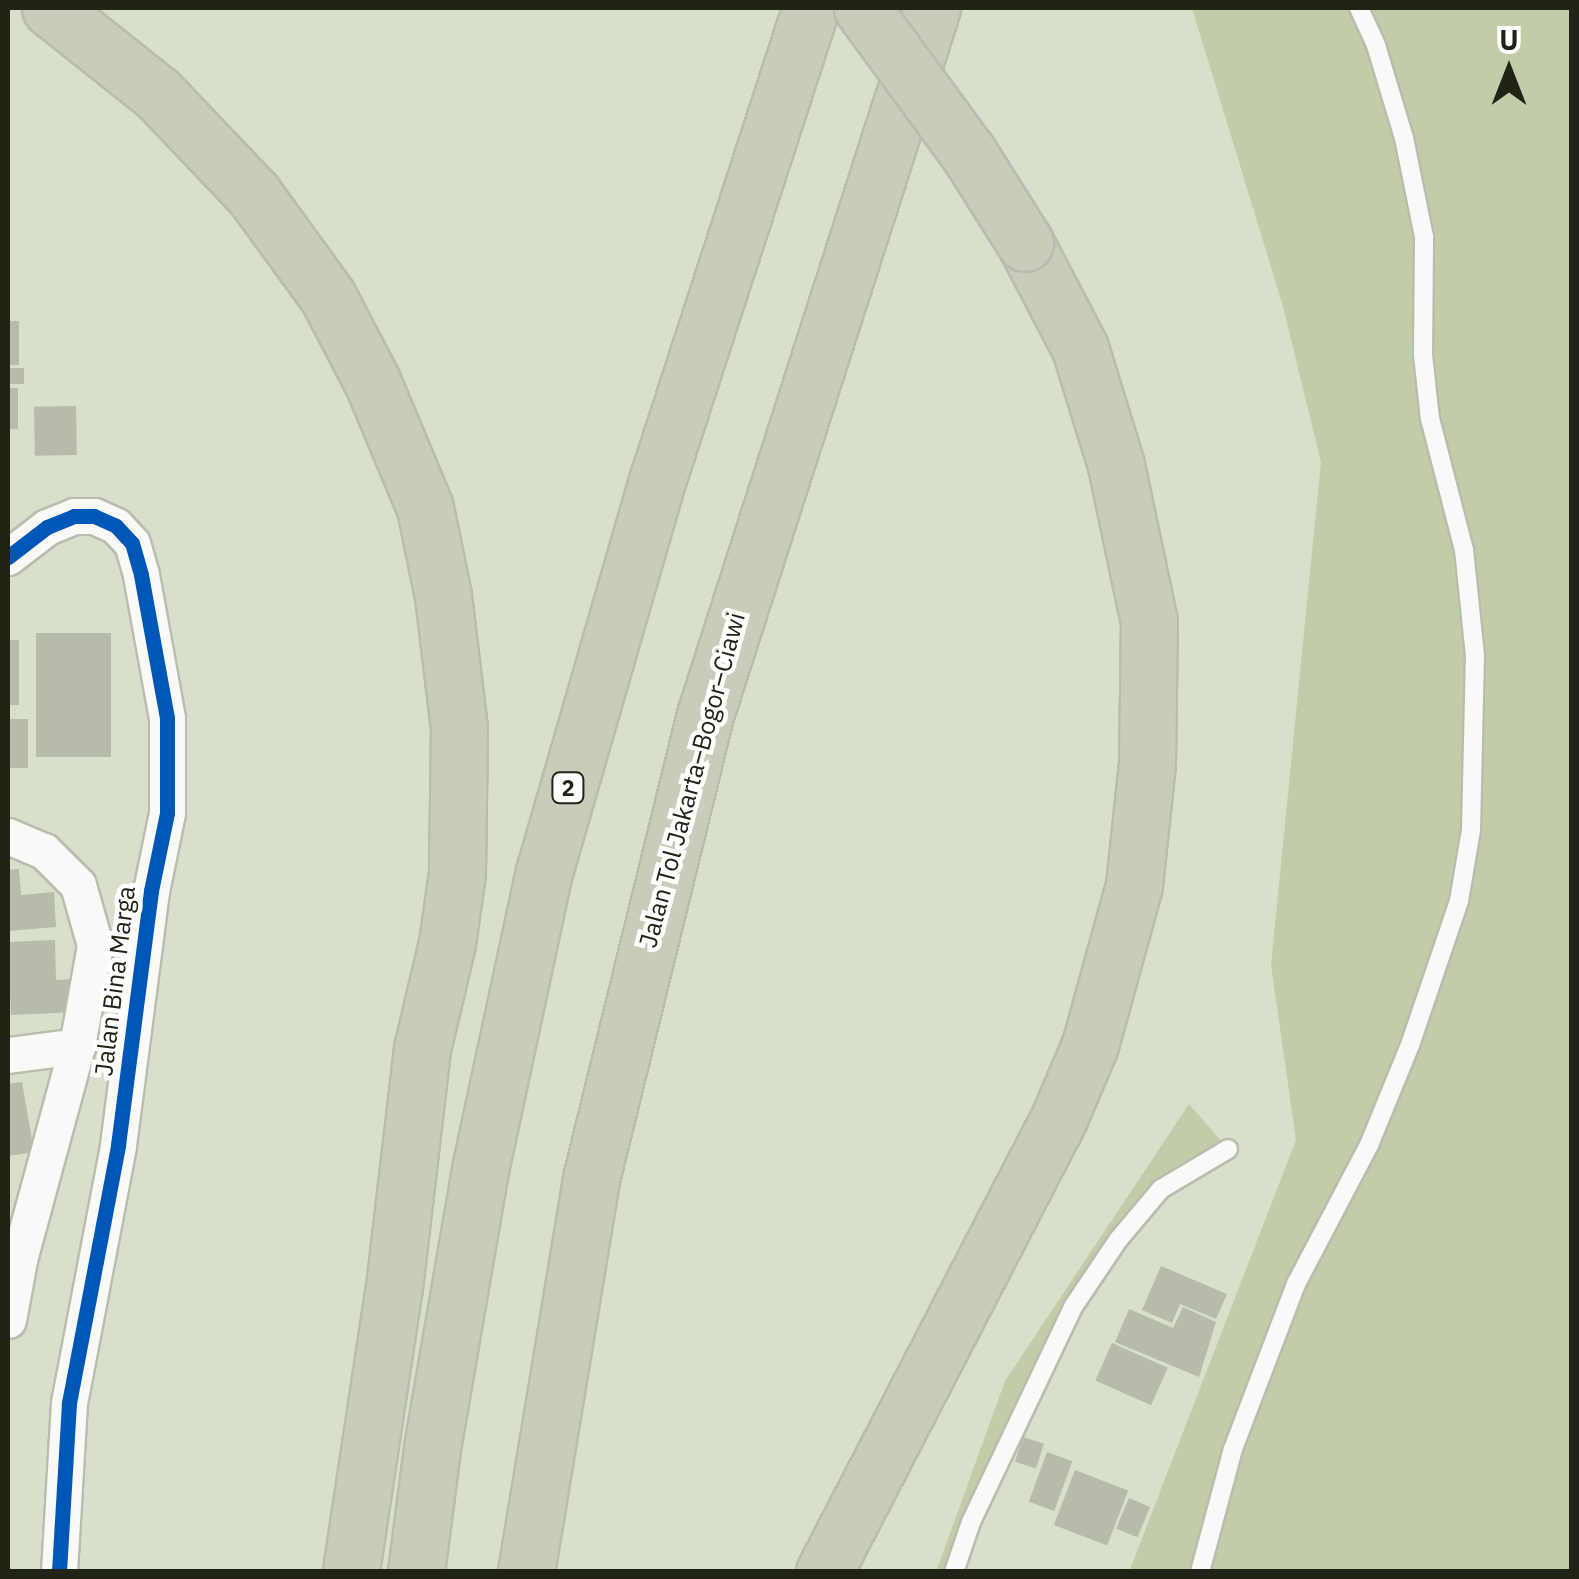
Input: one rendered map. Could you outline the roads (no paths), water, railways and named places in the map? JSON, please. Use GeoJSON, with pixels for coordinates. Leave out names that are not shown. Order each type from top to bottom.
{"type":"FeatureCollection","features":[{"type":"Feature","properties":{"kind":"highway"},"geometry":{"type":"LineString","coordinates":[[50,8],[170,107],[254,195],[328,297],[372,381],[424,508],[443,596],[458,728],[456,874],[447,942],[422,1049],[394,1286],[350,1572]]}},
{"type":"Feature","properties":{"kind":"highway"},"geometry":{"type":"LineString","coordinates":[[824,1572],[1060,1118],[1090,1045],[1134,885],[1147,763],[1149,622],[1116,465],[1080,348],[1025,242],[968,154],[862,8]]}},
{"type":"Feature","properties":{"kind":"highway","name":"Jalan Tol Jakarta–Bogor–Ciawi"},"geometry":{"type":"LineString","coordinates":[[526,1572],[592,1179],[656,906],[728,640],[932,8]]}},
{"type":"Feature","properties":{"kind":"highway","name":"2"},"geometry":{"type":"LineString","coordinates":[[416,1572],[432,1448],[481,1165],[544,872],[657,481],[808,16]]}},
{"type":"Feature","properties":{"kind":"street","name":"Jalan Bina Marga"},"geometry":{"type":"LineString","coordinates":[[8,557],[47,527],[74,516],[94,516],[116,526],[132,543],[141,575],[167,718],[167,813],[151,891],[118,1146],[68,1403],[60,1572]]}},
{"type":"Feature","properties":{"kind":"street"},"geometry":{"type":"LineString","coordinates":[[8,836],[44,851],[78,885],[95,945],[78,1046],[13,1262],[8,1320]]}},
{"type":"Feature","properties":{"kind":"street"},"geometry":{"type":"LineString","coordinates":[[8,1055],[78,1046]]}},
{"type":"Feature","properties":{"kind":"lane"},"geometry":{"type":"LineString","coordinates":[[1200,1572],[1233,1449],[1296,1284],[1369,1146],[1410,1045],[1459,901],[1471,830],[1474,656],[1464,550],[1430,419],[1423,355],[1424,236],[1404,138],[1376,44],[1359,8]]}},
{"type":"Feature","properties":{"kind":"lane"},"geometry":{"type":"LineString","coordinates":[[954,1572],[970,1522],[1073,1307],[1118,1240],[1160,1189],[1228,1150]]}}]}
